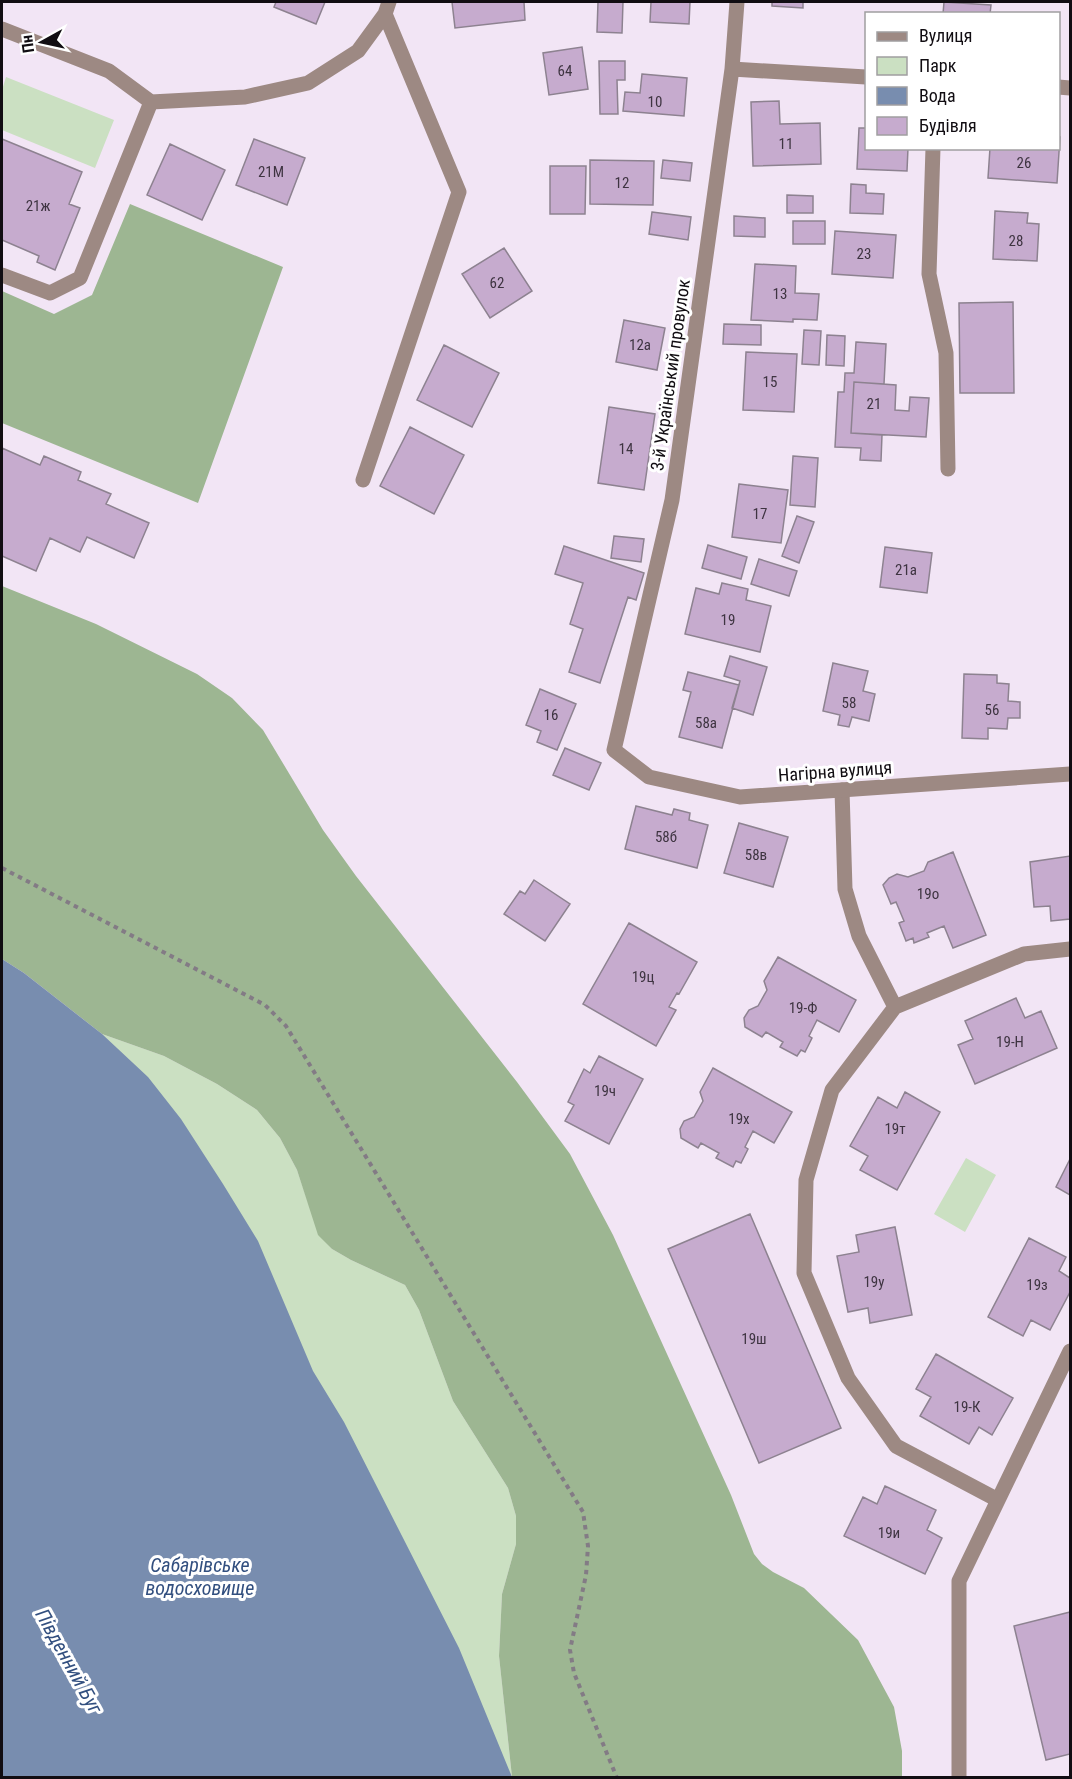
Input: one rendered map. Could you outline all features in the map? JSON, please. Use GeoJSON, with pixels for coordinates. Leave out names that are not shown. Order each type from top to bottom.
{"type":"FeatureCollection","features":[{"type":"Feature","properties":{"kind":"street","name":"3-й Український провулок"},"geometry":{"type":"LineString","coordinates":[[614,750],[672,500],[732,69],[737,2]]}},
{"type":"Feature","properties":{"kind":"street"},"geometry":{"type":"LineString","coordinates":[[2,29],[108,71],[151,102],[245,97],[308,83],[358,51],[387,8]]}},
{"type":"Feature","properties":{"kind":"street"},"geometry":{"type":"LineString","coordinates":[[363,480],[459,192],[387,8]]}},
{"type":"Feature","properties":{"kind":"street"},"geometry":{"type":"LineString","coordinates":[[732,69],[865,77]]}},
{"type":"Feature","properties":{"kind":"street"},"geometry":{"type":"LineString","coordinates":[[2,275],[50,293],[80,278],[151,102]]}},
{"type":"Feature","properties":{"kind":"street"},"geometry":{"type":"LineString","coordinates":[[933,150],[929,274],[946,353],[948,469]]}},
{"type":"Feature","properties":{"kind":"street","name":"Нагірна вулиця"},"geometry":{"type":"LineString","coordinates":[[614,750],[649,777],[740,797],[1071,774]]}},
{"type":"Feature","properties":{"kind":"street"},"geometry":{"type":"LineString","coordinates":[[842,790],[845,889],[859,936],[895,1007]]}},
{"type":"Feature","properties":{"kind":"street"},"geometry":{"type":"LineString","coordinates":[[998,1500],[896,1446],[848,1378],[804,1273],[806,1180],[832,1090],[895,1007],[1024,954],[1071,949]]}},
{"type":"Feature","properties":{"kind":"street"},"geometry":{"type":"LineString","coordinates":[[959,1778],[959,1581],[1071,1351]]}},
{"type":"Feature","properties":{"kind":"path"},"geometry":{"type":"LineString","coordinates":[[2,868],[265,1005],[286,1026],[583,1512],[588,1546],[586,1575],[570,1650],[574,1673],[617,1778]]}},
{"type":"Feature","properties":{"kind":"green space"},"geometry":{"type":"Polygon","coordinates":[[[6,77],[114,120],[95,168],[2,130],[2,90],[6,77]]]}},
{"type":"Feature","properties":{"kind":"green space"},"geometry":{"type":"Polygon","coordinates":[[[130,204],[283,267],[198,503],[2,423],[2,291],[54,314],[92,295],[130,204]]]}},
{"type":"Feature","properties":{"kind":"green space"},"geometry":{"type":"Polygon","coordinates":[[[2,586],[96,624],[197,674],[232,698],[263,730],[323,830],[356,876],[517,1082],[570,1154],[613,1235],[731,1495],[754,1554],[773,1572],[804,1588],[858,1640],[894,1707],[902,1751],[902,1777],[512,1777],[499,1656],[502,1594],[516,1544],[516,1516],[508,1488],[453,1401],[419,1310],[405,1285],[351,1260],[332,1249],[318,1235],[297,1170],[280,1138],[257,1110],[217,1084],[164,1056],[102,1034],[24,973],[2,959],[2,586]]]}},
{"type":"Feature","properties":{"kind":"green space"},"geometry":{"type":"Polygon","coordinates":[[[2,959],[102,1034],[164,1056],[217,1084],[257,1110],[280,1138],[297,1170],[319,1235],[332,1249],[405,1285],[419,1310],[453,1401],[508,1488],[516,1516],[516,1544],[502,1594],[499,1656],[512,1777],[2,959]]]}},
{"type":"Feature","properties":{"kind":"green space"},"geometry":{"type":"Polygon","coordinates":[[[966,1158],[996,1175],[965,1232],[934,1214],[966,1158]]]}},
{"type":"Feature","properties":{"kind":"water","name":"Сабарівське водосховище"},"geometry":{"type":"Polygon","coordinates":[[[2,959],[24,973],[102,1034],[148,1077],[181,1119],[223,1184],[258,1241],[313,1371],[344,1422],[459,1648],[512,1777],[2,1777],[2,959]]]}},
{"type":"Feature","properties":{"kind":"building"},"geometry":{"type":"Polygon","coordinates":[[[276,2],[325,2],[316,24],[274,7],[276,2]]]}},
{"type":"Feature","properties":{"kind":"building"},"geometry":{"type":"Polygon","coordinates":[[[452,2],[524,2],[525,20],[455,28],[452,2]]]}},
{"type":"Feature","properties":{"kind":"building"},"geometry":{"type":"Polygon","coordinates":[[[598,2],[623,2],[622,33],[597,32],[598,2]]]}},
{"type":"Feature","properties":{"kind":"building"},"geometry":{"type":"Polygon","coordinates":[[[651,2],[690,2],[689,24],[650,22],[651,2]]]}},
{"type":"Feature","properties":{"kind":"building"},"geometry":{"type":"Polygon","coordinates":[[[772,2],[803,2],[803,8],[772,6],[772,2]]]}},
{"type":"Feature","properties":{"kind":"building"},"geometry":{"type":"Polygon","coordinates":[[[944,2],[991,5],[990,12],[943,12],[944,2]]]}},
{"type":"Feature","properties":{"kind":"building"},"geometry":{"type":"Polygon","coordinates":[[[582,47],[588,89],[549,95],[543,53],[582,47]]]}},
{"type":"Feature","properties":{"kind":"building"},"geometry":{"type":"Polygon","coordinates":[[[599,61],[625,61],[625,80],[617,80],[618,114],[600,114],[599,61]]]}},
{"type":"Feature","properties":{"kind":"building"},"geometry":{"type":"Polygon","coordinates":[[[642,74],[687,78],[684,116],[623,111],[625,92],[640,93],[642,74]]]}},
{"type":"Feature","properties":{"kind":"building"},"geometry":{"type":"Polygon","coordinates":[[[779,101],[780,124],[820,123],[821,164],[753,166],[751,102],[779,101]]]}},
{"type":"Feature","properties":{"kind":"building"},"geometry":{"type":"Polygon","coordinates":[[[859,128],[865,128],[865,150],[908,150],[907,171],[857,169],[859,128]]]}},
{"type":"Feature","properties":{"kind":"building"},"geometry":{"type":"Polygon","coordinates":[[[2,139],[82,172],[69,204],[80,208],[55,270],[37,262],[39,256],[2,240],[2,139]]]}},
{"type":"Feature","properties":{"kind":"building"},"geometry":{"type":"Polygon","coordinates":[[[254,139],[305,158],[287,205],[236,185],[254,139]]]}},
{"type":"Feature","properties":{"kind":"building"},"geometry":{"type":"Polygon","coordinates":[[[170,144],[225,170],[202,220],[147,195],[170,144]]]}},
{"type":"Feature","properties":{"kind":"building"},"geometry":{"type":"Polygon","coordinates":[[[990,150],[1059,150],[1057,183],[988,178],[990,150]]]}},
{"type":"Feature","properties":{"kind":"building"},"geometry":{"type":"Polygon","coordinates":[[[590,160],[654,161],[653,205],[590,204],[590,160]]]}},
{"type":"Feature","properties":{"kind":"building"},"geometry":{"type":"Polygon","coordinates":[[[663,160],[692,163],[690,181],[661,178],[663,160]]]}},
{"type":"Feature","properties":{"kind":"building"},"geometry":{"type":"Polygon","coordinates":[[[550,166],[586,166],[585,214],[550,214],[550,166]]]}},
{"type":"Feature","properties":{"kind":"building"},"geometry":{"type":"Polygon","coordinates":[[[851,184],[866,185],[866,193],[884,194],[883,214],[850,213],[851,184]]]}},
{"type":"Feature","properties":{"kind":"building"},"geometry":{"type":"Polygon","coordinates":[[[787,195],[813,196],[813,213],[787,213],[787,195]]]}},
{"type":"Feature","properties":{"kind":"building"},"geometry":{"type":"Polygon","coordinates":[[[995,211],[1028,213],[1027,223],[1039,224],[1037,261],[993,259],[995,211]]]}},
{"type":"Feature","properties":{"kind":"building"},"geometry":{"type":"Polygon","coordinates":[[[652,212],[691,217],[688,240],[649,234],[652,212]]]}},
{"type":"Feature","properties":{"kind":"building"},"geometry":{"type":"Polygon","coordinates":[[[734,216],[765,218],[765,237],[734,236],[734,216]]]}},
{"type":"Feature","properties":{"kind":"building"},"geometry":{"type":"Polygon","coordinates":[[[793,221],[825,221],[825,244],[793,244],[793,221]]]}},
{"type":"Feature","properties":{"kind":"building"},"geometry":{"type":"Polygon","coordinates":[[[835,231],[896,235],[893,278],[832,274],[835,231]]]}},
{"type":"Feature","properties":{"kind":"building"},"geometry":{"type":"Polygon","coordinates":[[[504,248],[532,291],[490,318],[462,274],[504,248]]]}},
{"type":"Feature","properties":{"kind":"building"},"geometry":{"type":"Polygon","coordinates":[[[755,264],[796,266],[795,293],[819,294],[817,320],[793,319],[793,322],[751,320],[755,264]]]}},
{"type":"Feature","properties":{"kind":"building"},"geometry":{"type":"Polygon","coordinates":[[[1013,302],[1014,393],[960,393],[959,303],[1013,302]]]}},
{"type":"Feature","properties":{"kind":"building"},"geometry":{"type":"Polygon","coordinates":[[[624,320],[665,328],[657,370],[616,362],[624,320]]]}},
{"type":"Feature","properties":{"kind":"building"},"geometry":{"type":"Polygon","coordinates":[[[724,324],[761,325],[761,345],[723,344],[724,324]]]}},
{"type":"Feature","properties":{"kind":"building"},"geometry":{"type":"Polygon","coordinates":[[[804,330],[821,331],[819,365],[802,364],[804,330]]]}},
{"type":"Feature","properties":{"kind":"building"},"geometry":{"type":"Polygon","coordinates":[[[827,335],[845,336],[844,366],[826,365],[827,335]]]}},
{"type":"Feature","properties":{"kind":"building"},"geometry":{"type":"Polygon","coordinates":[[[856,342],[886,344],[884,384],[854,382],[851,433],[882,435],[881,461],[860,460],[861,448],[835,447],[838,392],[844,392],[845,373],[854,373],[856,342]]]}},
{"type":"Feature","properties":{"kind":"building"},"geometry":{"type":"Polygon","coordinates":[[[444,345],[499,373],[472,427],[417,400],[444,345]]]}},
{"type":"Feature","properties":{"kind":"building"},"geometry":{"type":"Polygon","coordinates":[[[746,352],[797,354],[794,412],[743,410],[746,352]]]}},
{"type":"Feature","properties":{"kind":"building"},"geometry":{"type":"Polygon","coordinates":[[[854,382],[896,385],[895,410],[909,411],[910,397],[929,398],[926,437],[851,433],[854,382]]]}},
{"type":"Feature","properties":{"kind":"building"},"geometry":{"type":"Polygon","coordinates":[[[609,407],[655,414],[644,490],[598,483],[609,407]]]}},
{"type":"Feature","properties":{"kind":"building"},"geometry":{"type":"Polygon","coordinates":[[[410,427],[464,455],[434,514],[380,486],[410,427]]]}},
{"type":"Feature","properties":{"kind":"building"},"geometry":{"type":"Polygon","coordinates":[[[2,448],[40,465],[44,456],[81,472],[78,480],[111,494],[106,504],[149,523],[134,558],[87,537],[80,552],[50,538],[36,571],[2,556],[2,448]]]}},
{"type":"Feature","properties":{"kind":"building"},"geometry":{"type":"Polygon","coordinates":[[[793,456],[818,458],[815,507],[790,505],[793,456]]]}},
{"type":"Feature","properties":{"kind":"building"},"geometry":{"type":"Polygon","coordinates":[[[739,484],[788,490],[781,543],[732,537],[739,484]]]}},
{"type":"Feature","properties":{"kind":"building"},"geometry":{"type":"Polygon","coordinates":[[[797,516],[814,522],[799,563],[782,556],[797,516]]]}},
{"type":"Feature","properties":{"kind":"building"},"geometry":{"type":"Polygon","coordinates":[[[614,536],[644,539],[641,562],[611,558],[614,536]]]}},
{"type":"Feature","properties":{"kind":"building"},"geometry":{"type":"Polygon","coordinates":[[[708,545],[747,557],[741,579],[702,568],[708,545]]]}},
{"type":"Feature","properties":{"kind":"building"},"geometry":{"type":"Polygon","coordinates":[[[564,546],[644,573],[636,600],[628,597],[600,683],[569,672],[583,629],[570,624],[583,583],[555,574],[564,546]]]}},
{"type":"Feature","properties":{"kind":"building"},"geometry":{"type":"Polygon","coordinates":[[[885,547],[932,553],[927,593],[880,587],[885,547]]]}},
{"type":"Feature","properties":{"kind":"building"},"geometry":{"type":"Polygon","coordinates":[[[759,559],[797,571],[789,596],[751,584],[759,559]]]}},
{"type":"Feature","properties":{"kind":"building"},"geometry":{"type":"Polygon","coordinates":[[[722,583],[748,589],[746,600],[771,606],[760,652],[685,634],[696,588],[719,594],[722,583]]]}},
{"type":"Feature","properties":{"kind":"building"},"geometry":{"type":"Polygon","coordinates":[[[730,656],[767,667],[753,715],[732,708],[740,681],[724,676],[730,656]]]}},
{"type":"Feature","properties":{"kind":"building"},"geometry":{"type":"Polygon","coordinates":[[[833,663],[868,671],[863,691],[875,694],[869,721],[852,717],[849,727],[838,725],[840,715],[823,711],[833,663]]]}},
{"type":"Feature","properties":{"kind":"building"},"geometry":{"type":"Polygon","coordinates":[[[688,672],[739,685],[722,748],[679,737],[691,692],[683,690],[688,672]]]}},
{"type":"Feature","properties":{"kind":"building"},"geometry":{"type":"Polygon","coordinates":[[[964,674],[997,675],[997,683],[1009,684],[1008,701],[1020,702],[1020,718],[1008,718],[1007,729],[988,728],[988,739],[962,738],[964,674]]]}},
{"type":"Feature","properties":{"kind":"building"},"geometry":{"type":"Polygon","coordinates":[[[540,689],[576,704],[557,750],[537,742],[541,731],[526,725],[540,689]]]}},
{"type":"Feature","properties":{"kind":"building"},"geometry":{"type":"Polygon","coordinates":[[[565,748],[601,763],[589,790],[553,775],[565,748]]]}},
{"type":"Feature","properties":{"kind":"building"},"geometry":{"type":"Polygon","coordinates":[[[636,806],[672,815],[674,809],[690,813],[689,820],[708,825],[697,868],[625,849],[636,806]]]}},
{"type":"Feature","properties":{"kind":"building"},"geometry":{"type":"Polygon","coordinates":[[[739,823],[788,837],[773,887],[724,873],[739,823]]]}},
{"type":"Feature","properties":{"kind":"building"},"geometry":{"type":"Polygon","coordinates":[[[953,852],[986,935],[953,948],[944,926],[927,933],[929,937],[914,943],[913,938],[906,941],[899,923],[904,921],[896,902],[891,904],[883,885],[897,874],[908,877],[924,871],[928,862],[953,852]]]}},
{"type":"Feature","properties":{"kind":"building"},"geometry":{"type":"Polygon","coordinates":[[[1070,856],[1070,919],[1051,921],[1050,906],[1034,907],[1030,862],[1070,856]]]}},
{"type":"Feature","properties":{"kind":"building"},"geometry":{"type":"Polygon","coordinates":[[[534,880],[570,904],[545,941],[504,914],[520,891],[525,894],[534,880]]]}},
{"type":"Feature","properties":{"kind":"building"},"geometry":{"type":"Polygon","coordinates":[[[629,923],[697,962],[669,1007],[676,1010],[656,1046],[583,1004],[629,923]]]}},
{"type":"Feature","properties":{"kind":"building"},"geometry":{"type":"Polygon","coordinates":[[[778,957],[856,1000],[839,1032],[817,1020],[809,1036],[812,1038],[805,1052],[801,1050],[797,1056],[780,1047],[783,1042],[766,1032],[762,1037],[745,1027],[744,1018],[749,1010],[758,1006],[767,990],[764,981],[778,957]]]}},
{"type":"Feature","properties":{"kind":"building"},"geometry":{"type":"Polygon","coordinates":[[[1016,998],[1025,1018],[1041,1011],[1057,1048],[975,1084],[958,1045],[973,1039],[965,1021],[1016,998]]]}},
{"type":"Feature","properties":{"kind":"building"},"geometry":{"type":"Polygon","coordinates":[[[599,1056],[643,1079],[609,1144],[565,1121],[574,1105],[568,1102],[584,1069],[590,1073],[599,1056]]]}},
{"type":"Feature","properties":{"kind":"building"},"geometry":{"type":"Polygon","coordinates":[[[713,1068],[792,1112],[774,1143],[753,1131],[745,1147],[748,1149],[741,1163],[736,1161],[733,1167],[716,1158],[719,1153],[701,1143],[698,1148],[681,1138],[680,1129],[684,1121],[694,1117],[703,1101],[700,1092],[713,1068]]]}},
{"type":"Feature","properties":{"kind":"building"},"geometry":{"type":"Polygon","coordinates":[[[905,1092],[940,1112],[897,1190],[860,1170],[868,1156],[850,1146],[878,1097],[897,1108],[905,1092]]]}},
{"type":"Feature","properties":{"kind":"building"},"geometry":{"type":"Polygon","coordinates":[[[1070,1159],[1070,1195],[1056,1187],[1070,1159]]]}},
{"type":"Feature","properties":{"kind":"building"},"geometry":{"type":"Polygon","coordinates":[[[750,1214],[841,1428],[759,1463],[668,1249],[750,1214]]]}},
{"type":"Feature","properties":{"kind":"building"},"geometry":{"type":"Polygon","coordinates":[[[895,1227],[912,1315],[870,1323],[868,1308],[848,1312],[837,1256],[859,1252],[856,1235],[895,1227]]]}},
{"type":"Feature","properties":{"kind":"building"},"geometry":{"type":"Polygon","coordinates":[[[1029,1238],[1066,1257],[1059,1271],[1070,1278],[1070,1292],[1050,1330],[1031,1320],[1023,1336],[988,1317],[1029,1238]]]}},
{"type":"Feature","properties":{"kind":"building"},"geometry":{"type":"Polygon","coordinates":[[[936,1354],[1013,1398],[992,1435],[979,1427],[969,1444],[920,1416],[931,1397],[916,1389],[936,1354]]]}},
{"type":"Feature","properties":{"kind":"building"},"geometry":{"type":"Polygon","coordinates":[[[885,1486],[936,1510],[927,1530],[942,1538],[925,1574],[844,1536],[863,1497],[877,1504],[885,1486]]]}},
{"type":"Feature","properties":{"kind":"building"},"geometry":{"type":"Polygon","coordinates":[[[1070,1612],[1070,1754],[1046,1760],[1014,1626],[1070,1612]]]}},
{"type":"Feature","properties":{"kind":"water label","name":"Південний Буг"},"geometry":{"type":"Point","coordinates":[69,1661]}}]}
